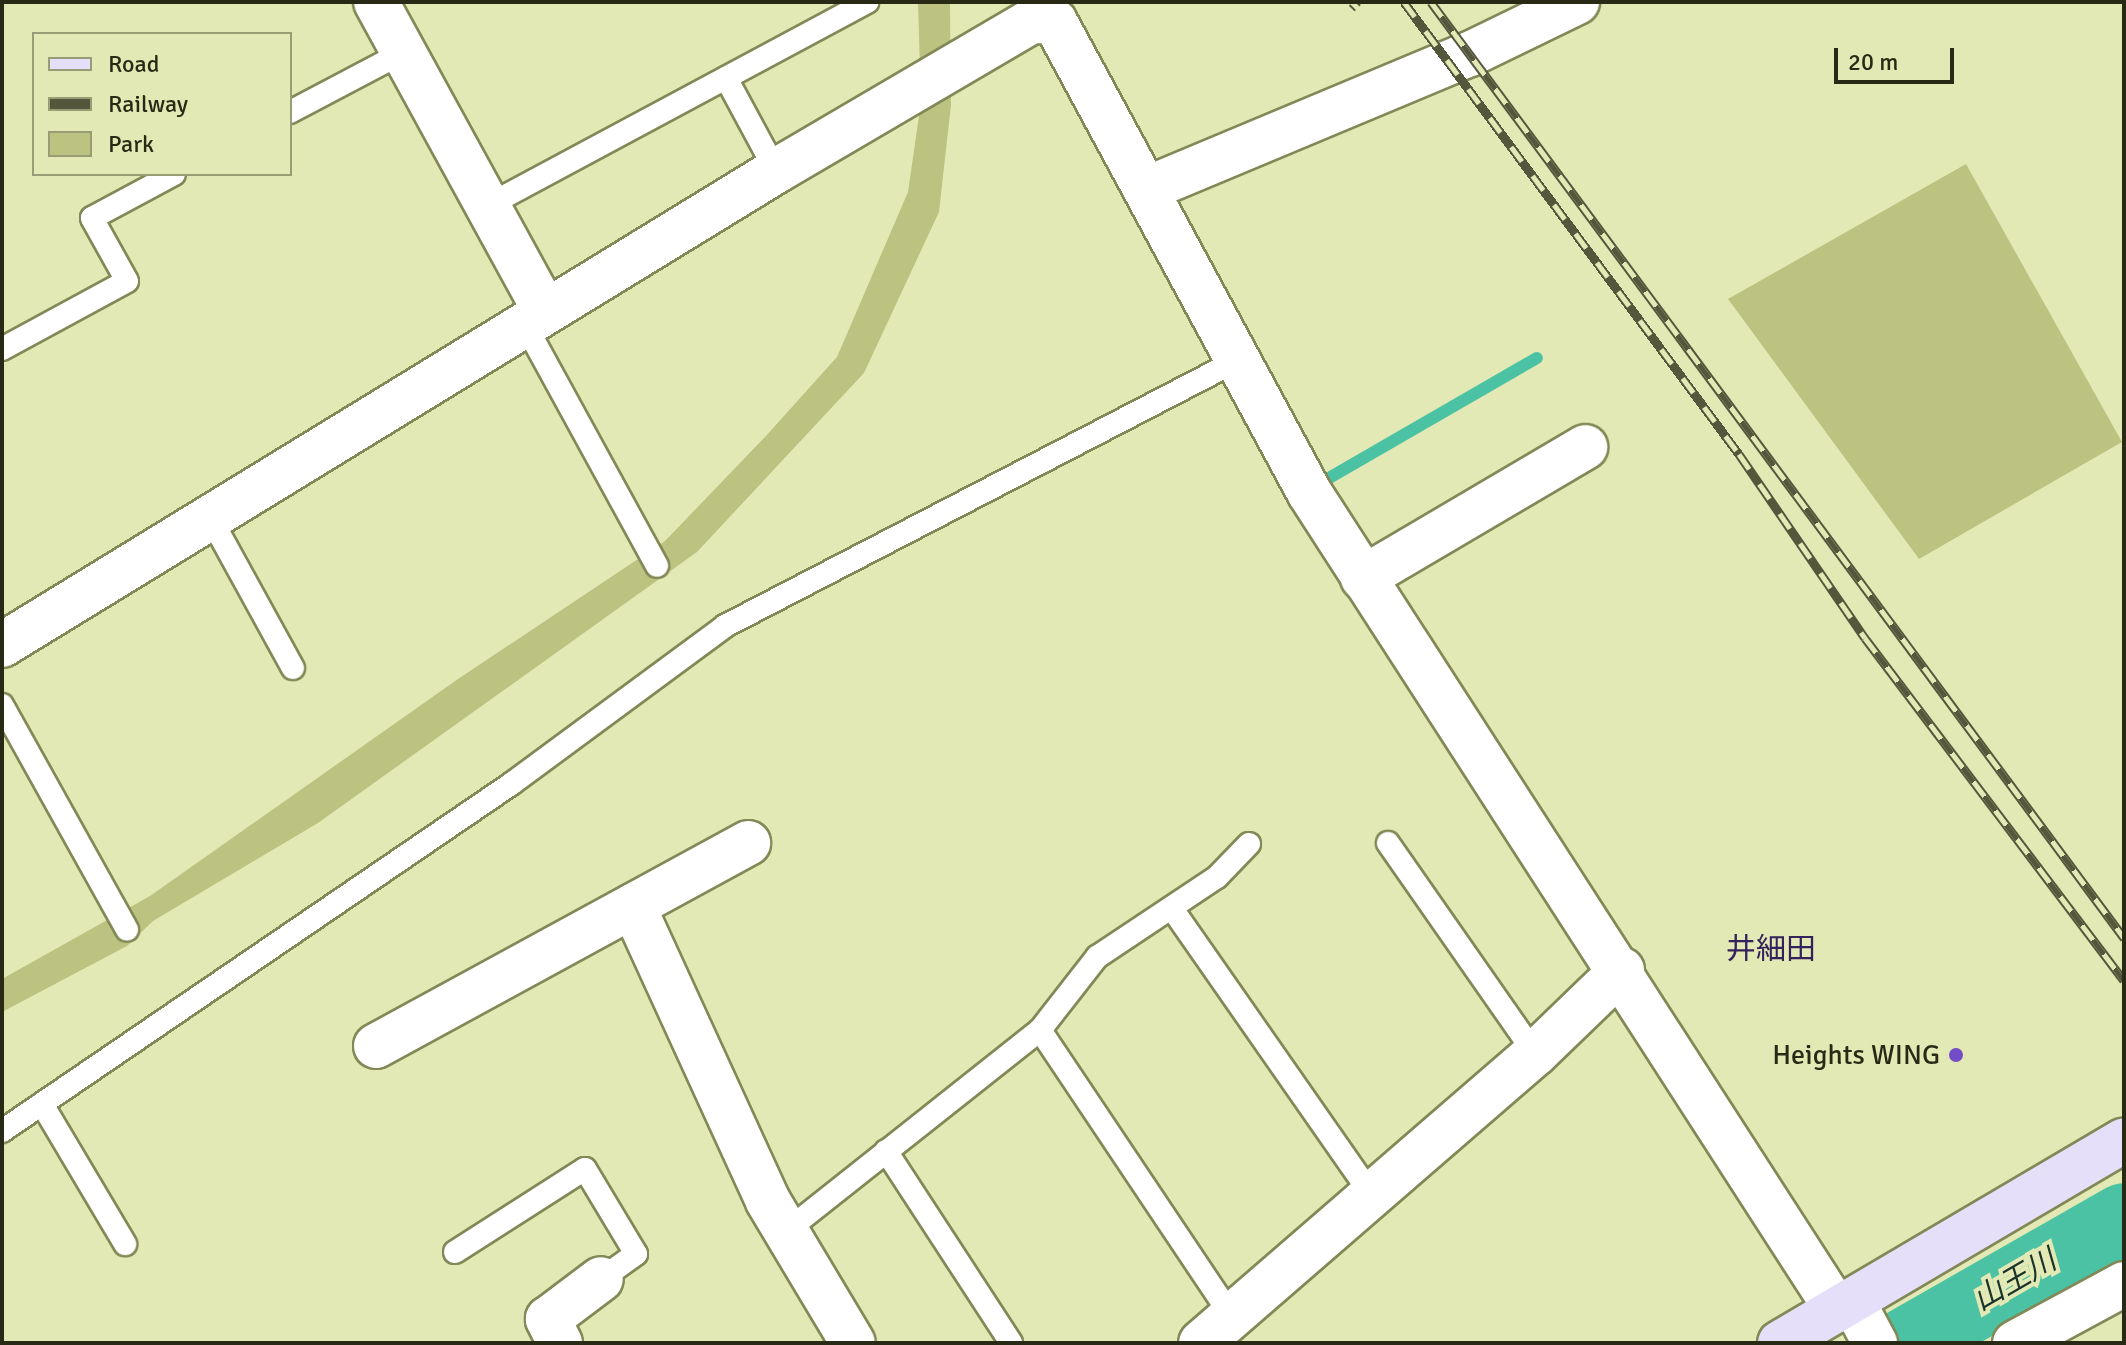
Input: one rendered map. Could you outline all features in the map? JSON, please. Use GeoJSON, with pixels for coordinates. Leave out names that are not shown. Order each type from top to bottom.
{"type":"FeatureCollection","features":[{"type":"Feature","properties":{"kind":"street"},"geometry":{"type":"LineString","coordinates":[[376,2],[485,207],[534,315]]}},
{"type":"Feature","properties":{"kind":"street"},"geometry":{"type":"LineString","coordinates":[[1149,188],[1470,54],[1577,2]]}},
{"type":"Feature","properties":{"kind":"street"},"geometry":{"type":"LineString","coordinates":[[2,645],[211,519],[534,315],[776,171],[1032,21],[1055,22],[1149,188],[1234,362],[1363,578],[1857,1319]]}},
{"type":"Feature","properties":{"kind":"street"},"geometry":{"type":"LineString","coordinates":[[1363,578],[1585,447]]}},
{"type":"Feature","properties":{"kind":"street"},"geometry":{"type":"LineString","coordinates":[[376,1046],[748,843]]}},
{"type":"Feature","properties":{"kind":"street"},"geometry":{"type":"LineString","coordinates":[[633,906],[785,1232],[853,1343]]}},
{"type":"Feature","properties":{"kind":"street"},"geometry":{"type":"LineString","coordinates":[[1216,1329],[1535,1054],[1622,970]]}},
{"type":"Feature","properties":{"kind":"street"},"geometry":{"type":"LineString","coordinates":[[1780,1343],[1857,1319],[2124,1140]]}},
{"type":"Feature","properties":{"kind":"street"},"geometry":{"type":"LineString","coordinates":[[560,1343],[548,1319],[601,1279]]}},
{"type":"Feature","properties":{"kind":"street"},"geometry":{"type":"LineString","coordinates":[[2015,1343],[2119,1296]]}},
{"type":"Feature","properties":{"kind":"lane"},"geometry":{"type":"LineString","coordinates":[[485,207],[868,2]]}},
{"type":"Feature","properties":{"kind":"lane"},"geometry":{"type":"LineString","coordinates":[[292,111],[402,53]]}},
{"type":"Feature","properties":{"kind":"lane"},"geometry":{"type":"LineString","coordinates":[[726,78],[776,171]]}},
{"type":"Feature","properties":{"kind":"lane"},"geometry":{"type":"LineString","coordinates":[[2,349],[127,281],[92,218],[170,176]]}},
{"type":"Feature","properties":{"kind":"lane"},"geometry":{"type":"LineString","coordinates":[[534,315],[657,566]]}},
{"type":"Feature","properties":{"kind":"lane"},"geometry":{"type":"LineString","coordinates":[[2,1131],[511,784],[725,626],[1234,362]]}},
{"type":"Feature","properties":{"kind":"lane"},"geometry":{"type":"LineString","coordinates":[[211,519],[293,668]]}},
{"type":"Feature","properties":{"kind":"lane"},"geometry":{"type":"LineString","coordinates":[[2,705],[127,930]]}},
{"type":"Feature","properties":{"kind":"lane"},"geometry":{"type":"LineString","coordinates":[[1388,843],[1535,1054]]}},
{"type":"Feature","properties":{"kind":"lane"},"geometry":{"type":"LineString","coordinates":[[785,1232],[1040,1030],[1097,957],[1173,910],[1217,877],[1249,844]]}},
{"type":"Feature","properties":{"kind":"lane"},"geometry":{"type":"LineString","coordinates":[[1173,910],[1372,1195]]}},
{"type":"Feature","properties":{"kind":"lane"},"geometry":{"type":"LineString","coordinates":[[1040,1030],[1216,1329]]}},
{"type":"Feature","properties":{"kind":"lane"},"geometry":{"type":"LineString","coordinates":[[42,1104],[125,1244]]}},
{"type":"Feature","properties":{"kind":"lane"},"geometry":{"type":"LineString","coordinates":[[886,1151],[1011,1343]]}},
{"type":"Feature","properties":{"kind":"lane"},"geometry":{"type":"LineString","coordinates":[[455,1252],[585,1169],[636,1254],[601,1279]]}},
{"type":"Feature","properties":{"kind":"green space"},"geometry":{"type":"Polygon","coordinates":[[[918,2],[950,2],[951,105],[939,212],[864,373],[697,552],[318,823],[153,921],[127,946],[2,1012],[2,979],[150,896],[458,679],[665,541],[765,437],[837,357],[908,192],[921,102],[918,2]]]}},
{"type":"Feature","properties":{"kind":"green space"},"geometry":{"type":"Polygon","coordinates":[[[1966,164],[2122,442],[1919,559],[1728,299],[1966,164]]]}},
{"type":"Feature","properties":{"kind":"waterway"},"geometry":{"type":"LineString","coordinates":[[1329,478],[1537,358]]}},
{"type":"Feature","properties":{"kind":"waterway","name":"山王川"},"geometry":{"type":"LineString","coordinates":[[1907,1343],[2124,1219]]}},
{"type":"Feature","properties":{"kind":"railway"},"geometry":{"type":"LineString","coordinates":[[1352,2],[1358,8]]}},
{"type":"Feature","properties":{"kind":"railway"},"geometry":{"type":"LineString","coordinates":[[1404,2],[1739,454],[1865,638],[2124,980]]}},
{"type":"Feature","properties":{"kind":"railway"},"geometry":{"type":"LineString","coordinates":[[1431,2],[2124,938]]}},
{"type":"Feature","properties":{"kind":"place","name":"Heights WING"},"geometry":{"type":"Point","coordinates":[1956,1055]}},
{"type":"Feature","properties":{"kind":"district","name":"井細田"},"geometry":{"type":"Point","coordinates":[1771,950]}}]}
